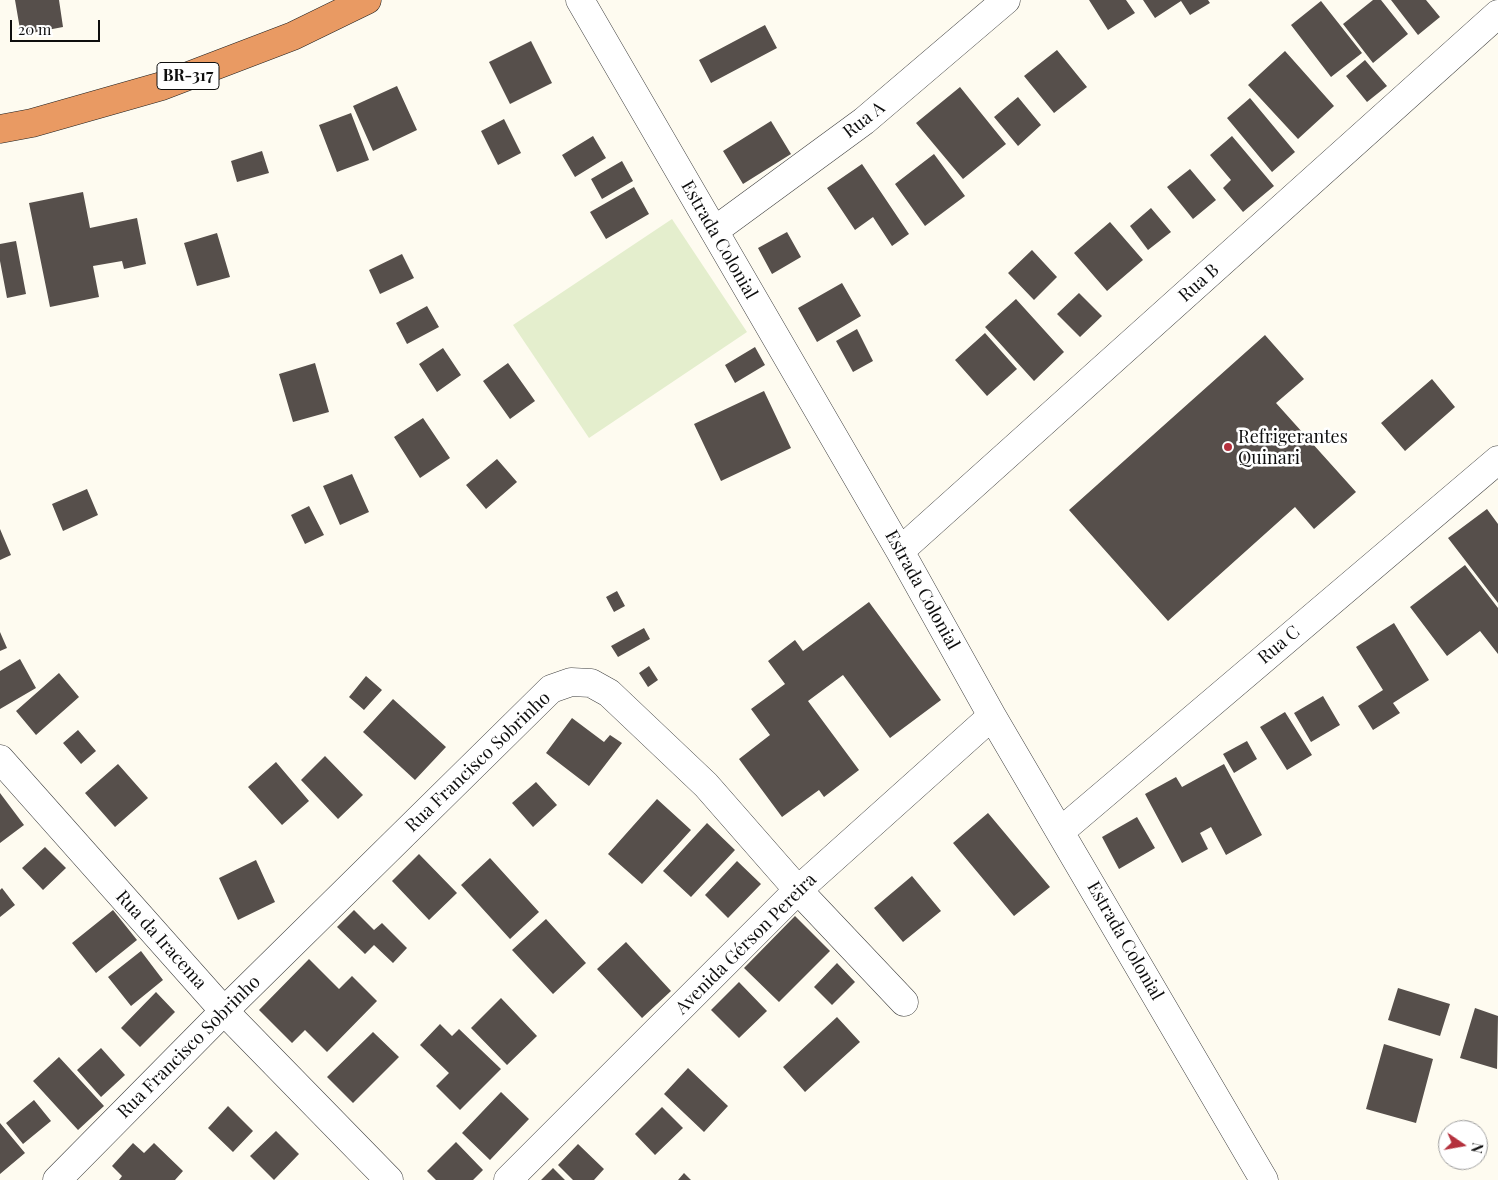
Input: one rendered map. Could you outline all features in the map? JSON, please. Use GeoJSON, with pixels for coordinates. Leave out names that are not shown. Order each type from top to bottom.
{"type":"FeatureCollection","features":[{"type":"Feature","properties":{"kind":"highway","name":"BR-317"},"geometry":{"type":"LineString","coordinates":[[0,129],[32,123],[162,86],[293,36],[367,0]]}},
{"type":"Feature","properties":{"kind":"street","name":"Estrada Colonial"},"geometry":{"type":"LineString","coordinates":[[580,0],[900,551],[992,716],[1264,1180]]}},
{"type":"Feature","properties":{"kind":"street","name":"Rua A"},"geometry":{"type":"LineString","coordinates":[[714,231],[864,121],[1006,0]]}},
{"type":"Feature","properties":{"kind":"street","name":"Rua B"},"geometry":{"type":"LineString","coordinates":[[900,551],[1498,14]]}},
{"type":"Feature","properties":{"kind":"street","name":"Rua C"},"geometry":{"type":"LineString","coordinates":[[1060,831],[1498,460]]}},
{"type":"Feature","properties":{"kind":"street","name":"Rua Francisco Sobrinho"},"geometry":{"type":"LineString","coordinates":[[57,1180],[224,1011],[551,689],[571,682],[592,683],[609,693],[706,785],[798,890],[904,1002]]}},
{"type":"Feature","properties":{"kind":"street","name":"Avenida Gérson Pereira"},"geometry":{"type":"LineString","coordinates":[[508,1180],[798,890],[992,716]]}},
{"type":"Feature","properties":{"kind":"street","name":"Rua da Iracema"},"geometry":{"type":"LineString","coordinates":[[0,759],[224,1011],[390,1180]]}},
{"type":"Feature","properties":{"kind":"green space"},"geometry":{"type":"Polygon","coordinates":[[[672,219],[747,332],[589,438],[513,325],[672,219]]]}},
{"type":"Feature","properties":{"kind":"building"},"geometry":{"type":"Polygon","coordinates":[[[15,0],[59,0],[63,27],[21,35],[15,0]]]}},
{"type":"Feature","properties":{"kind":"building"},"geometry":{"type":"Polygon","coordinates":[[[1089,0],[1126,0],[1135,13],[1108,30],[1089,0]]]}},
{"type":"Feature","properties":{"kind":"building"},"geometry":{"type":"Polygon","coordinates":[[[1143,0],[1208,0],[1210,3],[1190,15],[1181,1],[1155,18],[1143,0]]]}},
{"type":"Feature","properties":{"kind":"building"},"geometry":{"type":"Polygon","coordinates":[[[1373,0],[1381,0],[1408,34],[1373,63],[1343,24],[1373,0]]]}},
{"type":"Feature","properties":{"kind":"building"},"geometry":{"type":"Polygon","coordinates":[[[1391,0],[1426,0],[1440,17],[1418,35],[1391,0]]]}},
{"type":"Feature","properties":{"kind":"building"},"geometry":{"type":"Polygon","coordinates":[[[1321,1],[1362,53],[1331,77],[1291,25],[1321,1]]]}},
{"type":"Feature","properties":{"kind":"building"},"geometry":{"type":"Polygon","coordinates":[[[765,25],[777,48],[711,83],[699,60],[765,25]]]}},
{"type":"Feature","properties":{"kind":"building"},"geometry":{"type":"Polygon","coordinates":[[[531,41],[552,83],[510,104],[489,62],[531,41]]]}},
{"type":"Feature","properties":{"kind":"building"},"geometry":{"type":"Polygon","coordinates":[[[1057,50],[1087,87],[1054,113],[1024,76],[1057,50]]]}},
{"type":"Feature","properties":{"kind":"building"},"geometry":{"type":"Polygon","coordinates":[[[1285,51],[1334,106],[1298,139],[1248,85],[1285,51]]]}},
{"type":"Feature","properties":{"kind":"building"},"geometry":{"type":"Polygon","coordinates":[[[1365,60],[1387,86],[1367,102],[1346,76],[1365,60]]]}},
{"type":"Feature","properties":{"kind":"building"},"geometry":{"type":"Polygon","coordinates":[[[397,86],[417,130],[373,151],[353,106],[397,86]]]}},
{"type":"Feature","properties":{"kind":"building"},"geometry":{"type":"Polygon","coordinates":[[[960,87],[1006,144],[963,179],[916,123],[960,87]]]}},
{"type":"Feature","properties":{"kind":"building"},"geometry":{"type":"Polygon","coordinates":[[[1018,97],[1041,125],[1018,146],[994,117],[1018,97]]]}},
{"type":"Feature","properties":{"kind":"building"},"geometry":{"type":"Polygon","coordinates":[[[1250,98],[1295,152],[1272,172],[1227,118],[1250,98]]]}},
{"type":"Feature","properties":{"kind":"building"},"geometry":{"type":"Polygon","coordinates":[[[351,113],[369,160],[337,172],[319,125],[351,113]]]}},
{"type":"Feature","properties":{"kind":"building"},"geometry":{"type":"Polygon","coordinates":[[[504,119],[521,153],[498,165],[481,131],[504,119]]]}},
{"type":"Feature","properties":{"kind":"building"},"geometry":{"type":"Polygon","coordinates":[[[771,121],[791,154],[743,184],[723,151],[771,121]]]}},
{"type":"Feature","properties":{"kind":"building"},"geometry":{"type":"Polygon","coordinates":[[[593,136],[606,158],[575,177],[562,155],[593,136]]]}},
{"type":"Feature","properties":{"kind":"building"},"geometry":{"type":"Polygon","coordinates":[[[1232,136],[1274,186],[1243,212],[1223,188],[1231,180],[1210,155],[1232,136]]]}},
{"type":"Feature","properties":{"kind":"building"},"geometry":{"type":"Polygon","coordinates":[[[262,151],[269,173],[237,182],[231,161],[262,151]]]}},
{"type":"Feature","properties":{"kind":"building"},"geometry":{"type":"Polygon","coordinates":[[[934,154],[965,196],[925,226],[895,184],[934,154]]]}},
{"type":"Feature","properties":{"kind":"building"},"geometry":{"type":"Polygon","coordinates":[[[622,161],[633,181],[602,199],[591,179],[622,161]]]}},
{"type":"Feature","properties":{"kind":"building"},"geometry":{"type":"Polygon","coordinates":[[[862,164],[909,234],[892,246],[873,217],[855,230],[827,188],[862,164]]]}},
{"type":"Feature","properties":{"kind":"building"},"geometry":{"type":"Polygon","coordinates":[[[1190,169],[1216,200],[1193,219],[1167,187],[1190,169]]]}},
{"type":"Feature","properties":{"kind":"building"},"geometry":{"type":"Polygon","coordinates":[[[634,187],[649,214],[606,239],[590,212],[634,187]]]}},
{"type":"Feature","properties":{"kind":"building"},"geometry":{"type":"Polygon","coordinates":[[[83,192],[90,228],[137,218],[146,264],[124,269],[122,261],[93,266],[99,297],[50,307],[29,203],[83,192]]]}},
{"type":"Feature","properties":{"kind":"building"},"geometry":{"type":"Polygon","coordinates":[[[1151,208],[1171,232],[1148,250],[1130,226],[1151,208]]]}},
{"type":"Feature","properties":{"kind":"building"},"geometry":{"type":"Polygon","coordinates":[[[1110,222],[1143,260],[1107,291],[1074,253],[1110,222]]]}},
{"type":"Feature","properties":{"kind":"building"},"geometry":{"type":"Polygon","coordinates":[[[787,232],[801,257],[772,274],[758,248],[787,232]]]}},
{"type":"Feature","properties":{"kind":"building"},"geometry":{"type":"Polygon","coordinates":[[[217,233],[230,277],[197,286],[184,243],[217,233]]]}},
{"type":"Feature","properties":{"kind":"building"},"geometry":{"type":"Polygon","coordinates":[[[16,241],[26,294],[7,298],[0,261],[0,244],[16,241]]]}},
{"type":"Feature","properties":{"kind":"building"},"geometry":{"type":"Polygon","coordinates":[[[1032,250],[1057,277],[1034,300],[1008,273],[1032,250]]]}},
{"type":"Feature","properties":{"kind":"building"},"geometry":{"type":"Polygon","coordinates":[[[402,254],[414,278],[380,294],[369,270],[402,254]]]}},
{"type":"Feature","properties":{"kind":"building"},"geometry":{"type":"Polygon","coordinates":[[[842,283],[861,316],[817,342],[798,308],[842,283]]]}},
{"type":"Feature","properties":{"kind":"building"},"geometry":{"type":"Polygon","coordinates":[[[1079,293],[1102,316],[1080,337],[1057,314],[1079,293]]]}},
{"type":"Feature","properties":{"kind":"building"},"geometry":{"type":"Polygon","coordinates":[[[1016,299],[1064,352],[1034,381],[985,327],[1016,299]]]}},
{"type":"Feature","properties":{"kind":"building"},"geometry":{"type":"Polygon","coordinates":[[[427,306],[439,327],[407,344],[396,323],[427,306]]]}},
{"type":"Feature","properties":{"kind":"building"},"geometry":{"type":"Polygon","coordinates":[[[857,329],[873,361],[853,372],[836,341],[857,329]]]}},
{"type":"Feature","properties":{"kind":"building"},"geometry":{"type":"Polygon","coordinates":[[[985,333],[1017,369],[987,396],[955,360],[985,333]]]}},
{"type":"Feature","properties":{"kind":"building","name":"Refrigerantes Quinari"},"geometry":{"type":"Polygon","coordinates":[[[1265,335],[1304,379],[1276,403],[1356,492],[1314,529],[1295,507],[1168,621],[1069,510],[1265,335]]]}},
{"type":"Feature","properties":{"kind":"building"},"geometry":{"type":"Polygon","coordinates":[[[755,347],[765,365],[735,383],[725,365],[755,347]]]}},
{"type":"Feature","properties":{"kind":"building"},"geometry":{"type":"Polygon","coordinates":[[[443,348],[461,375],[437,392],[419,364],[443,348]]]}},
{"type":"Feature","properties":{"kind":"building"},"geometry":{"type":"Polygon","coordinates":[[[315,363],[329,412],[293,422],[279,374],[315,363]]]}},
{"type":"Feature","properties":{"kind":"building"},"geometry":{"type":"Polygon","coordinates":[[[508,363],[535,401],[510,419],[483,381],[508,363]]]}},
{"type":"Feature","properties":{"kind":"building"},"geometry":{"type":"Polygon","coordinates":[[[1432,379],[1455,407],[1405,451],[1381,423],[1432,379]]]}},
{"type":"Feature","properties":{"kind":"building"},"geometry":{"type":"Polygon","coordinates":[[[764,391],[791,448],[721,481],[694,424],[764,391]]]}},
{"type":"Feature","properties":{"kind":"building"},"geometry":{"type":"Polygon","coordinates":[[[423,418],[450,458],[420,478],[394,437],[423,418]]]}},
{"type":"Feature","properties":{"kind":"building"},"geometry":{"type":"Polygon","coordinates":[[[497,459],[517,482],[486,509],[466,485],[497,459]]]}},
{"type":"Feature","properties":{"kind":"building"},"geometry":{"type":"Polygon","coordinates":[[[352,474],[369,512],[340,525],[323,486],[352,474]]]}},
{"type":"Feature","properties":{"kind":"building"},"geometry":{"type":"Polygon","coordinates":[[[87,489],[98,515],[63,531],[52,504],[87,489]]]}},
{"type":"Feature","properties":{"kind":"building"},"geometry":{"type":"Polygon","coordinates":[[[309,506],[324,535],[305,544],[291,515],[309,506]]]}},
{"type":"Feature","properties":{"kind":"building"},"geometry":{"type":"Polygon","coordinates":[[[1487,509],[1498,524],[1498,603],[1448,538],[1487,509]]]}},
{"type":"Feature","properties":{"kind":"building"},"geometry":{"type":"Polygon","coordinates":[[[0,529],[11,555],[0,560],[0,529]]]}},
{"type":"Feature","properties":{"kind":"building"},"geometry":{"type":"Polygon","coordinates":[[[1465,565],[1498,608],[1498,654],[1480,631],[1447,656],[1410,607],[1465,565]]]}},
{"type":"Feature","properties":{"kind":"building"},"geometry":{"type":"Polygon","coordinates":[[[617,591],[625,606],[614,612],[606,597],[617,591]]]}},
{"type":"Feature","properties":{"kind":"building"},"geometry":{"type":"Polygon","coordinates":[[[869,602],[941,700],[890,738],[843,675],[808,701],[859,770],[824,797],[819,790],[782,817],[739,759],[770,735],[751,709],[785,684],[768,661],[795,640],[803,651],[869,602]]]}},
{"type":"Feature","properties":{"kind":"building"},"geometry":{"type":"Polygon","coordinates":[[[1394,623],[1429,680],[1393,703],[1400,713],[1373,730],[1358,706],[1383,690],[1356,647],[1394,623]]]}},
{"type":"Feature","properties":{"kind":"building"},"geometry":{"type":"Polygon","coordinates":[[[644,628],[650,639],[618,657],[611,646],[644,628]]]}},
{"type":"Feature","properties":{"kind":"building"},"geometry":{"type":"Polygon","coordinates":[[[0,632],[7,648],[0,651],[0,632]]]}},
{"type":"Feature","properties":{"kind":"building"},"geometry":{"type":"Polygon","coordinates":[[[20,659],[36,688],[0,709],[0,671],[20,659]]]}},
{"type":"Feature","properties":{"kind":"building"},"geometry":{"type":"Polygon","coordinates":[[[649,666],[658,680],[648,687],[639,673],[649,666]]]}},
{"type":"Feature","properties":{"kind":"building"},"geometry":{"type":"Polygon","coordinates":[[[59,673],[79,697],[36,735],[16,711],[59,673]]]}},
{"type":"Feature","properties":{"kind":"building"},"geometry":{"type":"Polygon","coordinates":[[[366,676],[382,690],[364,710],[349,697],[366,676]]]}},
{"type":"Feature","properties":{"kind":"building"},"geometry":{"type":"Polygon","coordinates":[[[1323,696],[1340,725],[1311,742],[1294,713],[1323,696]]]}},
{"type":"Feature","properties":{"kind":"building"},"geometry":{"type":"Polygon","coordinates":[[[393,699],[446,747],[415,780],[363,732],[393,699]]]}},
{"type":"Feature","properties":{"kind":"building"},"geometry":{"type":"Polygon","coordinates":[[[1285,712],[1312,755],[1287,770],[1260,727],[1285,712]]]}},
{"type":"Feature","properties":{"kind":"building"},"geometry":{"type":"Polygon","coordinates":[[[572,718],[604,742],[610,735],[622,743],[589,786],[546,753],[572,718]]]}},
{"type":"Feature","properties":{"kind":"building"},"geometry":{"type":"Polygon","coordinates":[[[78,730],[96,751],[81,764],[63,743],[78,730]]]}},
{"type":"Feature","properties":{"kind":"building"},"geometry":{"type":"Polygon","coordinates":[[[1247,741],[1257,759],[1234,773],[1223,754],[1247,741]]]}},
{"type":"Feature","properties":{"kind":"building"},"geometry":{"type":"Polygon","coordinates":[[[325,756],[363,795],[338,819],[301,780],[325,756]]]}},
{"type":"Feature","properties":{"kind":"building"},"geometry":{"type":"Polygon","coordinates":[[[276,762],[309,801],[282,825],[248,787],[276,762]]]}},
{"type":"Feature","properties":{"kind":"building"},"geometry":{"type":"Polygon","coordinates":[[[118,764],[148,798],[115,827],[85,793],[118,764]]]}},
{"type":"Feature","properties":{"kind":"building"},"geometry":{"type":"Polygon","coordinates":[[[1224,764],[1262,835],[1226,855],[1211,827],[1200,833],[1208,849],[1182,863],[1145,794],[1176,777],[1182,787],[1224,764]]]}},
{"type":"Feature","properties":{"kind":"building"},"geometry":{"type":"Polygon","coordinates":[[[536,782],[557,805],[533,827],[512,803],[536,782]]]}},
{"type":"Feature","properties":{"kind":"building"},"geometry":{"type":"Polygon","coordinates":[[[0,793],[24,825],[0,843],[0,793]]]}},
{"type":"Feature","properties":{"kind":"building"},"geometry":{"type":"Polygon","coordinates":[[[657,799],[691,830],[642,884],[608,854],[657,799]]]}},
{"type":"Feature","properties":{"kind":"building"},"geometry":{"type":"Polygon","coordinates":[[[988,813],[1050,887],[1014,916],[953,843],[988,813]]]}},
{"type":"Feature","properties":{"kind":"building"},"geometry":{"type":"Polygon","coordinates":[[[1137,817],[1155,848],[1119,869],[1102,837],[1137,817]]]}},
{"type":"Feature","properties":{"kind":"building"},"geometry":{"type":"Polygon","coordinates":[[[707,823],[735,850],[691,897],[663,871],[707,823]]]}},
{"type":"Feature","properties":{"kind":"building"},"geometry":{"type":"Polygon","coordinates":[[[45,847],[66,868],[43,890],[22,868],[45,847]]]}},
{"type":"Feature","properties":{"kind":"building"},"geometry":{"type":"Polygon","coordinates":[[[419,854],[457,893],[429,920],[392,881],[419,854]]]}},
{"type":"Feature","properties":{"kind":"building"},"geometry":{"type":"Polygon","coordinates":[[[490,858],[539,912],[510,939],[461,885],[490,858]]]}},
{"type":"Feature","properties":{"kind":"building"},"geometry":{"type":"Polygon","coordinates":[[[256,860],[275,902],[238,920],[219,878],[256,860]]]}},
{"type":"Feature","properties":{"kind":"building"},"geometry":{"type":"Polygon","coordinates":[[[737,861],[761,884],[728,918],[705,895],[737,861]]]}},
{"type":"Feature","properties":{"kind":"building"},"geometry":{"type":"Polygon","coordinates":[[[912,876],[941,911],[903,942],[874,908],[912,876]]]}},
{"type":"Feature","properties":{"kind":"building"},"geometry":{"type":"Polygon","coordinates":[[[2,888],[15,905],[0,917],[0,890],[2,888]]]}},
{"type":"Feature","properties":{"kind":"building"},"geometry":{"type":"Polygon","coordinates":[[[113,910],[137,940],[96,973],[72,943],[113,910]]]}},
{"type":"Feature","properties":{"kind":"building"},"geometry":{"type":"Polygon","coordinates":[[[354,910],[374,930],[382,923],[407,948],[393,963],[374,945],[365,954],[337,927],[354,910]]]}},
{"type":"Feature","properties":{"kind":"building"},"geometry":{"type":"Polygon","coordinates":[[[795,916],[830,951],[779,1002],[744,968],[795,916]]]}},
{"type":"Feature","properties":{"kind":"building"},"geometry":{"type":"Polygon","coordinates":[[[546,919],[586,963],[553,994],[512,950],[546,919]]]}},
{"type":"Feature","properties":{"kind":"building"},"geometry":{"type":"Polygon","coordinates":[[[626,942],[671,991],[642,1018],[597,969],[626,942]]]}},
{"type":"Feature","properties":{"kind":"building"},"geometry":{"type":"Polygon","coordinates":[[[141,951],[163,980],[131,1006],[108,977],[141,951]]]}},
{"type":"Feature","properties":{"kind":"building"},"geometry":{"type":"Polygon","coordinates":[[[309,959],[339,989],[352,976],[377,1001],[327,1052],[305,1030],[292,1043],[259,1010],[309,959]]]}},
{"type":"Feature","properties":{"kind":"building"},"geometry":{"type":"Polygon","coordinates":[[[837,963],[855,982],[832,1005],[814,987],[837,963]]]}},
{"type":"Feature","properties":{"kind":"building"},"geometry":{"type":"Polygon","coordinates":[[[739,982],[767,1011],[739,1038],[711,1010],[739,982]]]}},
{"type":"Feature","properties":{"kind":"building"},"geometry":{"type":"Polygon","coordinates":[[[1398,988],[1450,1004],[1440,1036],[1388,1020],[1398,988]]]}},
{"type":"Feature","properties":{"kind":"building"},"geometry":{"type":"Polygon","coordinates":[[[156,992],[175,1012],[140,1047],[121,1028],[156,992]]]}},
{"type":"Feature","properties":{"kind":"building"},"geometry":{"type":"Polygon","coordinates":[[[501,998],[537,1036],[507,1065],[471,1028],[501,998]]]}},
{"type":"Feature","properties":{"kind":"building"},"geometry":{"type":"Polygon","coordinates":[[[1475,1008],[1498,1016],[1497,1069],[1460,1058],[1475,1008]]]}},
{"type":"Feature","properties":{"kind":"building"},"geometry":{"type":"Polygon","coordinates":[[[837,1017],[860,1042],[805,1092],[783,1067],[837,1017]]]}},
{"type":"Feature","properties":{"kind":"building"},"geometry":{"type":"Polygon","coordinates":[[[440,1024],[452,1036],[459,1029],[501,1069],[460,1110],[436,1086],[449,1073],[420,1045],[440,1024]]]}},
{"type":"Feature","properties":{"kind":"building"},"geometry":{"type":"Polygon","coordinates":[[[373,1032],[399,1057],[353,1103],[327,1077],[373,1032]]]}},
{"type":"Feature","properties":{"kind":"building"},"geometry":{"type":"Polygon","coordinates":[[[1384,1044],[1433,1059],[1416,1123],[1366,1109],[1384,1044]]]}},
{"type":"Feature","properties":{"kind":"building"},"geometry":{"type":"Polygon","coordinates":[[[101,1048],[125,1075],[101,1097],[77,1070],[101,1048]]]}},
{"type":"Feature","properties":{"kind":"building"},"geometry":{"type":"Polygon","coordinates":[[[59,1057],[104,1106],[78,1130],[33,1081],[59,1057]]]}},
{"type":"Feature","properties":{"kind":"building"},"geometry":{"type":"Polygon","coordinates":[[[688,1068],[728,1106],[704,1132],[664,1094],[688,1068]]]}},
{"type":"Feature","properties":{"kind":"building"},"geometry":{"type":"Polygon","coordinates":[[[501,1092],[529,1119],[490,1160],[462,1133],[501,1092]]]}},
{"type":"Feature","properties":{"kind":"building"},"geometry":{"type":"Polygon","coordinates":[[[34,1100],[51,1121],[23,1144],[6,1123],[34,1100]]]}},
{"type":"Feature","properties":{"kind":"building"},"geometry":{"type":"Polygon","coordinates":[[[228,1106],[253,1131],[233,1152],[208,1128],[228,1106]]]}},
{"type":"Feature","properties":{"kind":"building"},"geometry":{"type":"Polygon","coordinates":[[[662,1107],[683,1128],[655,1155],[635,1134],[662,1107]]]}},
{"type":"Feature","properties":{"kind":"building"},"geometry":{"type":"Polygon","coordinates":[[[0,1123],[25,1153],[0,1174],[0,1123]]]}},
{"type":"Feature","properties":{"kind":"building"},"geometry":{"type":"Polygon","coordinates":[[[276,1131],[299,1154],[274,1180],[250,1156],[276,1131]]]}},
{"type":"Feature","properties":{"kind":"building"},"geometry":{"type":"Polygon","coordinates":[[[456,1142],[483,1170],[473,1180],[436,1180],[427,1171],[456,1142]]]}},
{"type":"Feature","properties":{"kind":"building"},"geometry":{"type":"Polygon","coordinates":[[[133,1143],[144,1153],[154,1143],[183,1171],[175,1180],[119,1180],[122,1176],[112,1166],[133,1143]]]}},
{"type":"Feature","properties":{"kind":"building"},"geometry":{"type":"Polygon","coordinates":[[[578,1144],[604,1169],[594,1180],[573,1180],[558,1165],[578,1144]]]}},
{"type":"Feature","properties":{"kind":"building"},"geometry":{"type":"Polygon","coordinates":[[[553,1168],[565,1180],[541,1180],[553,1168]]]}},
{"type":"Feature","properties":{"kind":"building"},"geometry":{"type":"Polygon","coordinates":[[[684,1173],[691,1180],[678,1180],[684,1173]]]}},
{"type":"Feature","properties":{"kind":"place","name":"Refrigerantes Quinari"},"geometry":{"type":"Point","coordinates":[1228,447]}}]}
